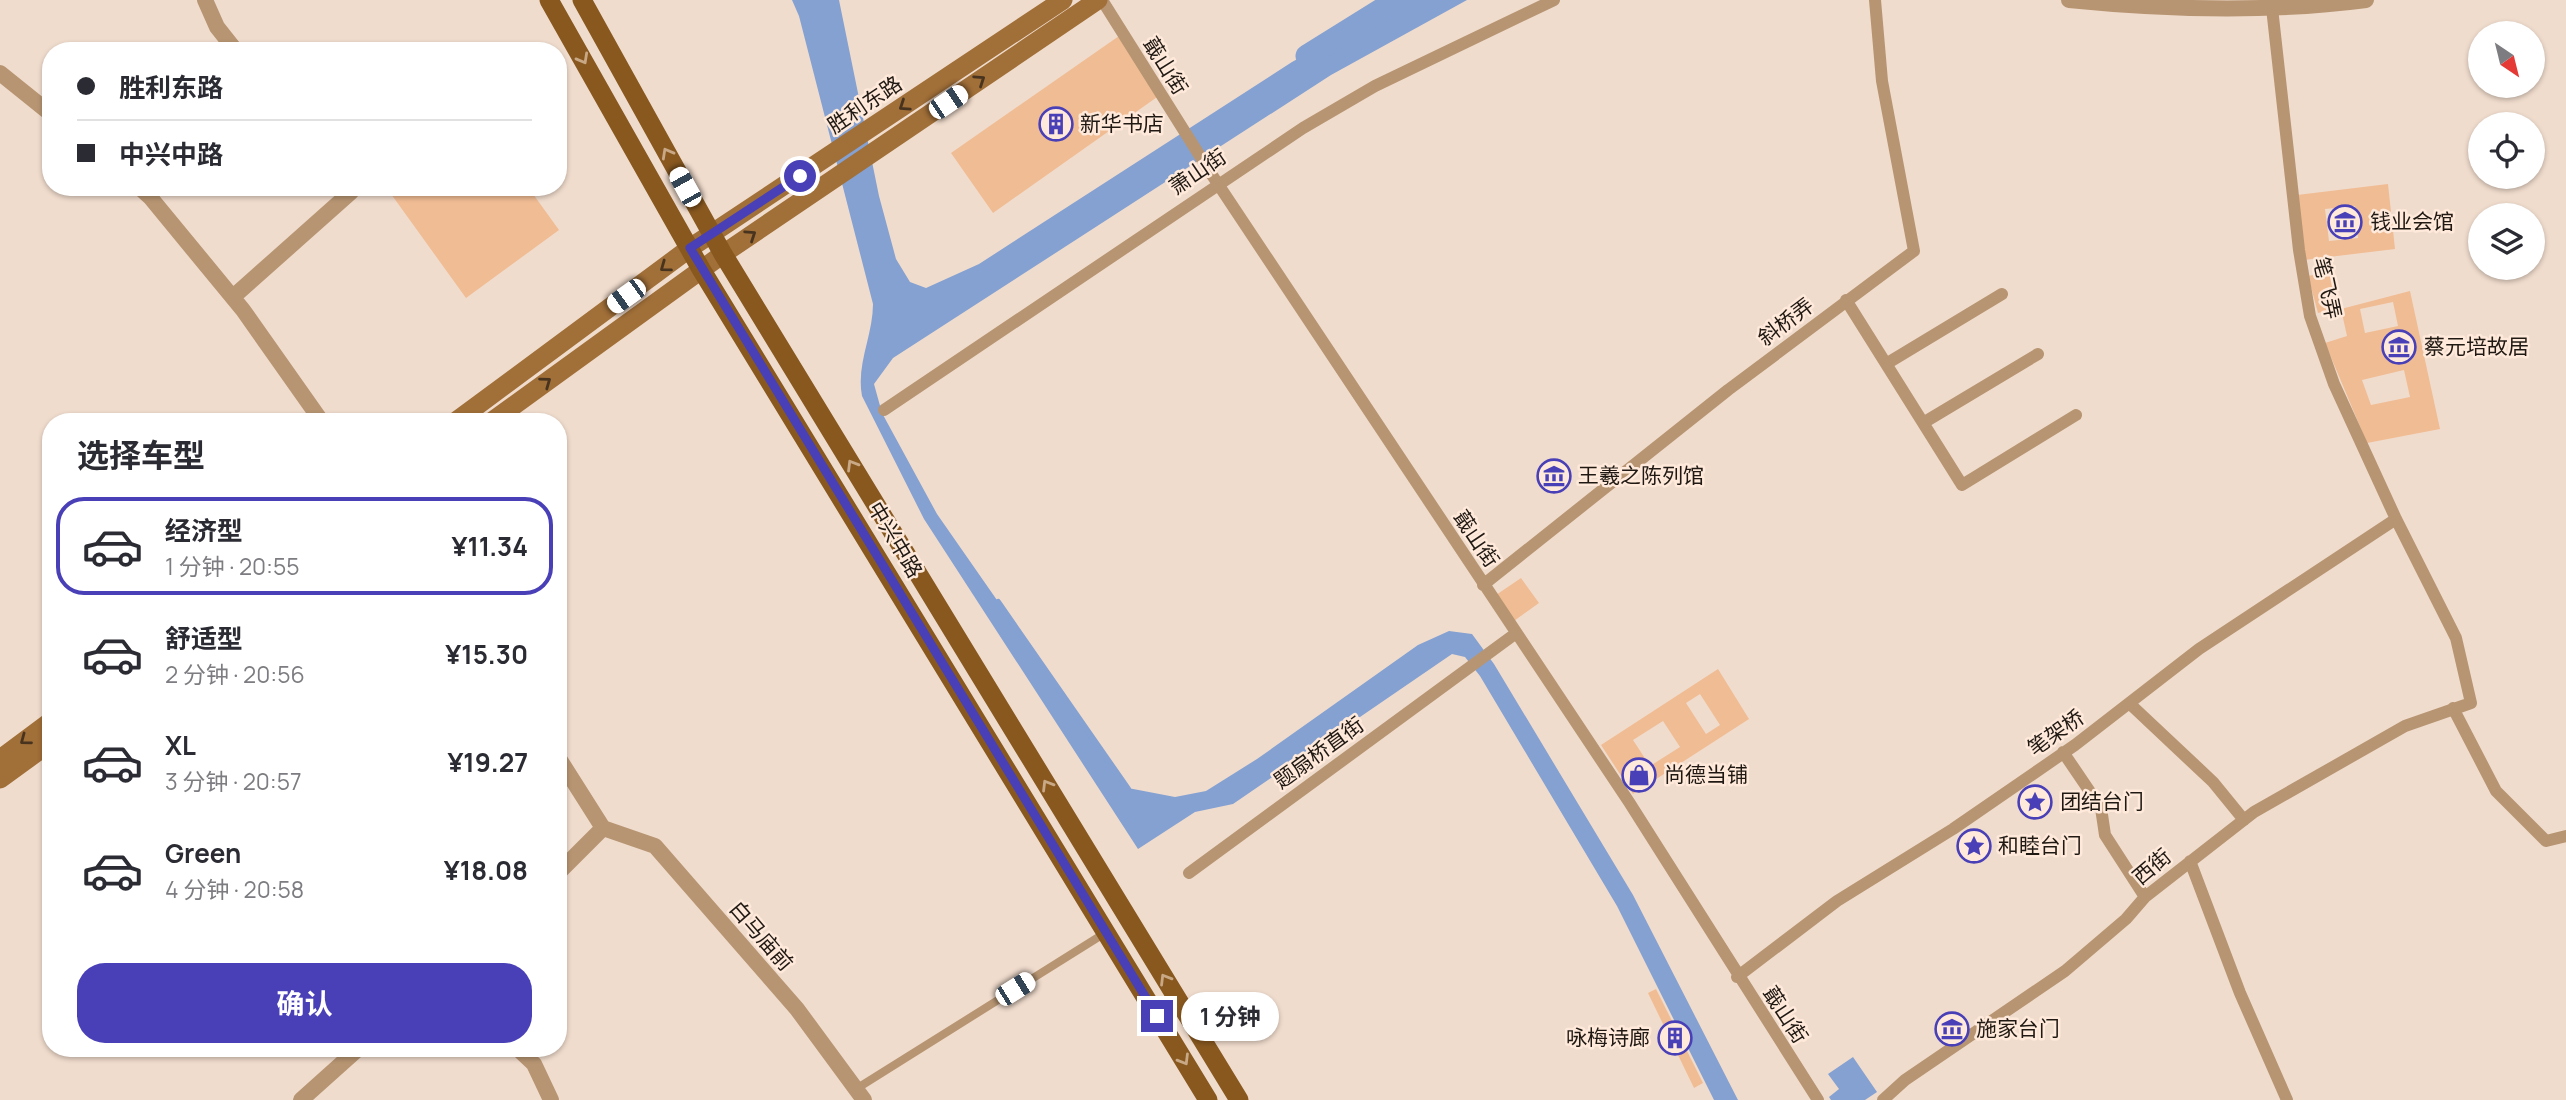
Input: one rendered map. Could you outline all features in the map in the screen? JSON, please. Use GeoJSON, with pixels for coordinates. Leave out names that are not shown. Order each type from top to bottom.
{"type":"FeatureCollection","features":[{"type":"Feature","properties":{"kind":"main road","name":"中兴中路"},"geometry":{"type":"LineString","coordinates":[[550,0],[701,269],[1208,1100]]}},
{"type":"Feature","properties":{"kind":"main road","name":"中兴中路"},"geometry":{"type":"LineString","coordinates":[[582,0],[723,254],[1239,1100]]}},
{"type":"Feature","properties":{"kind":"main road","name":"胜利东路"},"geometry":{"type":"LineString","coordinates":[[467,413],[690,248],[1063,0]]}},
{"type":"Feature","properties":{"kind":"main road","name":"胜利东路"},"geometry":{"type":"LineString","coordinates":[[503,413],[701,269],[1100,0]]}},
{"type":"Feature","properties":{"kind":"main road"},"geometry":{"type":"LineString","coordinates":[[0,759],[42,728]]}},
{"type":"Feature","properties":{"kind":"main road"},"geometry":{"type":"LineString","coordinates":[[0,779],[42,749]]}},
{"type":"Feature","properties":{"kind":"street"},"geometry":{"type":"LineString","coordinates":[[205,0],[217,27],[229,42]]}},
{"type":"Feature","properties":{"kind":"street","name":"蕺山街"},"geometry":{"type":"LineString","coordinates":[[1100,0],[1217,184],[1629,802],[1737,977],[1818,1100]]}},
{"type":"Feature","properties":{"kind":"street","name":"萧山街"},"geometry":{"type":"LineString","coordinates":[[884,410],[1217,184],[1374,86],[1554,0]]}},
{"type":"Feature","properties":{"kind":"street","name":"斜桥弄"},"geometry":{"type":"LineString","coordinates":[[1483,585],[1846,300],[1914,251],[1882,81],[1875,0]]}},
{"type":"Feature","properties":{"kind":"street"},"geometry":{"type":"LineString","coordinates":[[2069,0],[2139,7],[2272,8],[2365,0]]}},
{"type":"Feature","properties":{"kind":"street","name":"笔飞弄"},"geometry":{"type":"LineString","coordinates":[[2272,8],[2299,250],[2310,316],[2334,384],[2396,519],[2456,638],[2471,702]]}},
{"type":"Feature","properties":{"kind":"street"},"geometry":{"type":"LineString","coordinates":[[0,73],[42,107]]}},
{"type":"Feature","properties":{"kind":"street"},"geometry":{"type":"LineString","coordinates":[[149,196],[233,297],[316,413]]}},
{"type":"Feature","properties":{"kind":"street"},"geometry":{"type":"LineString","coordinates":[[233,297],[347,196]]}},
{"type":"Feature","properties":{"kind":"street"},"geometry":{"type":"LineString","coordinates":[[1886,364],[2002,294]]}},
{"type":"Feature","properties":{"kind":"street"},"geometry":{"type":"LineString","coordinates":[[1846,300],[1962,485],[2076,415]]}},
{"type":"Feature","properties":{"kind":"street"},"geometry":{"type":"LineString","coordinates":[[1923,424],[2038,354]]}},
{"type":"Feature","properties":{"kind":"street","name":"笔架桥"},"geometry":{"type":"LineString","coordinates":[[1737,977],[1837,901],[1953,829],[2063,752],[2199,649],[2396,519]]}},
{"type":"Feature","properties":{"kind":"street","name":"题扇桥直街"},"geometry":{"type":"LineString","coordinates":[[1189,873],[1515,634]]}},
{"type":"Feature","properties":{"kind":"street","name":"西街"},"geometry":{"type":"LineString","coordinates":[[1882,1100],[1905,1080],[2065,971],[2126,919],[2144,897],[2244,820],[2405,726],[2471,702]]}},
{"type":"Feature","properties":{"kind":"street"},"geometry":{"type":"LineString","coordinates":[[2129,703],[2213,782],[2244,820]]}},
{"type":"Feature","properties":{"kind":"street"},"geometry":{"type":"LineString","coordinates":[[2454,708],[2496,791],[2546,841],[2566,836]]}},
{"type":"Feature","properties":{"kind":"street"},"geometry":{"type":"LineString","coordinates":[[2063,752],[2101,808],[2105,835],[2144,897]]}},
{"type":"Feature","properties":{"kind":"street"},"geometry":{"type":"LineString","coordinates":[[567,771],[604,828],[567,864]]}},
{"type":"Feature","properties":{"kind":"street","name":"白马庙前"},"geometry":{"type":"LineString","coordinates":[[604,828],[655,846],[797,1009],[860,1095]]}},
{"type":"Feature","properties":{"kind":"street"},"geometry":{"type":"LineString","coordinates":[[2190,860],[2240,993],[2287,1100]]}},
{"type":"Feature","properties":{"kind":"street"},"geometry":{"type":"LineString","coordinates":[[300,1100],[349,1057]]}},
{"type":"Feature","properties":{"kind":"street"},"geometry":{"type":"LineString","coordinates":[[527,1057],[534,1064],[551,1100]]}},
{"type":"Feature","properties":{"kind":"lane"},"geometry":{"type":"LineString","coordinates":[[860,1095],[1106,932]]}},
{"type":"Feature","properties":{"kind":"water"},"geometry":{"type":"Polygon","coordinates":[[[792,0],[839,0],[879,196],[896,259],[910,282],[926,288],[979,264],[1292,62],[1405,0],[1467,0],[1331,75],[893,358],[874,384],[882,413],[937,514],[1128,788],[1175,797],[1206,791],[1257,759],[1418,645],[1449,631],[1472,634],[1494,664],[1633,895],[1738,1100],[1714,1100],[1617,906],[1480,676],[1465,657],[1452,654],[1233,804],[1195,812],[1138,849],[924,519],[862,396],[861,373],[873,304],[799,16],[792,0]]]}},
{"type":"Feature","properties":{"kind":"water"},"geometry":{"type":"Polygon","coordinates":[[[1853,1057],[1877,1092],[1865,1100],[1831,1100],[1829,1097],[1839,1089],[1828,1074],[1853,1057]]]}},
{"type":"Feature","properties":{"kind":"building","name":"新华书店"},"geometry":{"type":"Polygon","coordinates":[[[1119,36],[1160,95],[993,213],[951,153],[1119,36]]]}},
{"type":"Feature","properties":{"kind":"building"},"geometry":{"type":"Polygon","coordinates":[[[2388,184],[2395,249],[2304,260],[2297,195],[2388,184]],[[2355,206],[2325,209],[2329,241],[2358,238],[2355,206]]]}},
{"type":"Feature","properties":{"kind":"building"},"geometry":{"type":"Polygon","coordinates":[[[392,196],[534,196],[559,230],[466,298],[392,196]]]}},
{"type":"Feature","properties":{"kind":"building"},"geometry":{"type":"Polygon","coordinates":[[[2331,271],[2340,308],[2318,313],[2308,276],[2331,271]]]}},
{"type":"Feature","properties":{"kind":"building"},"geometry":{"type":"Polygon","coordinates":[[[2410,291],[2440,429],[2367,443],[2325,343],[2347,336],[2341,309],[2410,291]],[[2393,302],[2360,309],[2365,333],[2398,326],[2393,302]],[[2404,370],[2362,380],[2371,405],[2410,397],[2404,370]]]}},
{"type":"Feature","properties":{"kind":"building"},"geometry":{"type":"Polygon","coordinates":[[[1521,578],[1539,603],[1514,621],[1496,595],[1521,578]]]}},
{"type":"Feature","properties":{"kind":"building"},"geometry":{"type":"Polygon","coordinates":[[[1718,669],[1749,719],[1633,794],[1601,745],[1718,669]],[[1700,694],[1686,703],[1706,734],[1720,725],[1700,694]],[[1663,721],[1633,740],[1650,766],[1680,747],[1663,721]]]}},
{"type":"Feature","properties":{"kind":"building","name":"咏梅诗廊"},"geometry":{"type":"Polygon","coordinates":[[[1656,989],[1703,1083],[1694,1088],[1648,993],[1656,989]]]}},
{"type":"Feature","properties":{"kind":"waterway"},"geometry":{"type":"LineString","coordinates":[[1307,56],[1397,0]]}},
{"type":"Feature","properties":{"kind":"waterway"},"geometry":{"type":"LineString","coordinates":[[998,602],[1128,789]]}},
{"type":"Feature","properties":{"kind":"place","name":"新华书店"},"geometry":{"type":"Point","coordinates":[1056,124]}},
{"type":"Feature","properties":{"kind":"place","name":"钱业会馆"},"geometry":{"type":"Point","coordinates":[2345,222]}},
{"type":"Feature","properties":{"kind":"place","name":"蔡元培故居"},"geometry":{"type":"Point","coordinates":[2399,347]}},
{"type":"Feature","properties":{"kind":"place","name":"王羲之陈列馆"},"geometry":{"type":"Point","coordinates":[1554,476]}},
{"type":"Feature","properties":{"kind":"place","name":"尚德当铺"},"geometry":{"type":"Point","coordinates":[1639,775]}},
{"type":"Feature","properties":{"kind":"place","name":"团结台门"},"geometry":{"type":"Point","coordinates":[2035,802]}},
{"type":"Feature","properties":{"kind":"place","name":"和睦台门"},"geometry":{"type":"Point","coordinates":[1974,846]}},
{"type":"Feature","properties":{"kind":"place","name":"施家台门"},"geometry":{"type":"Point","coordinates":[1952,1029]}},
{"type":"Feature","properties":{"kind":"place","name":"咏梅诗廊"},"geometry":{"type":"Point","coordinates":[1675,1038]}},
{"type":"Feature","properties":{"kind":"route"},"geometry":{"type":"LineString","coordinates":[[800,176],[690,248],[1157,1016]]}}]}
